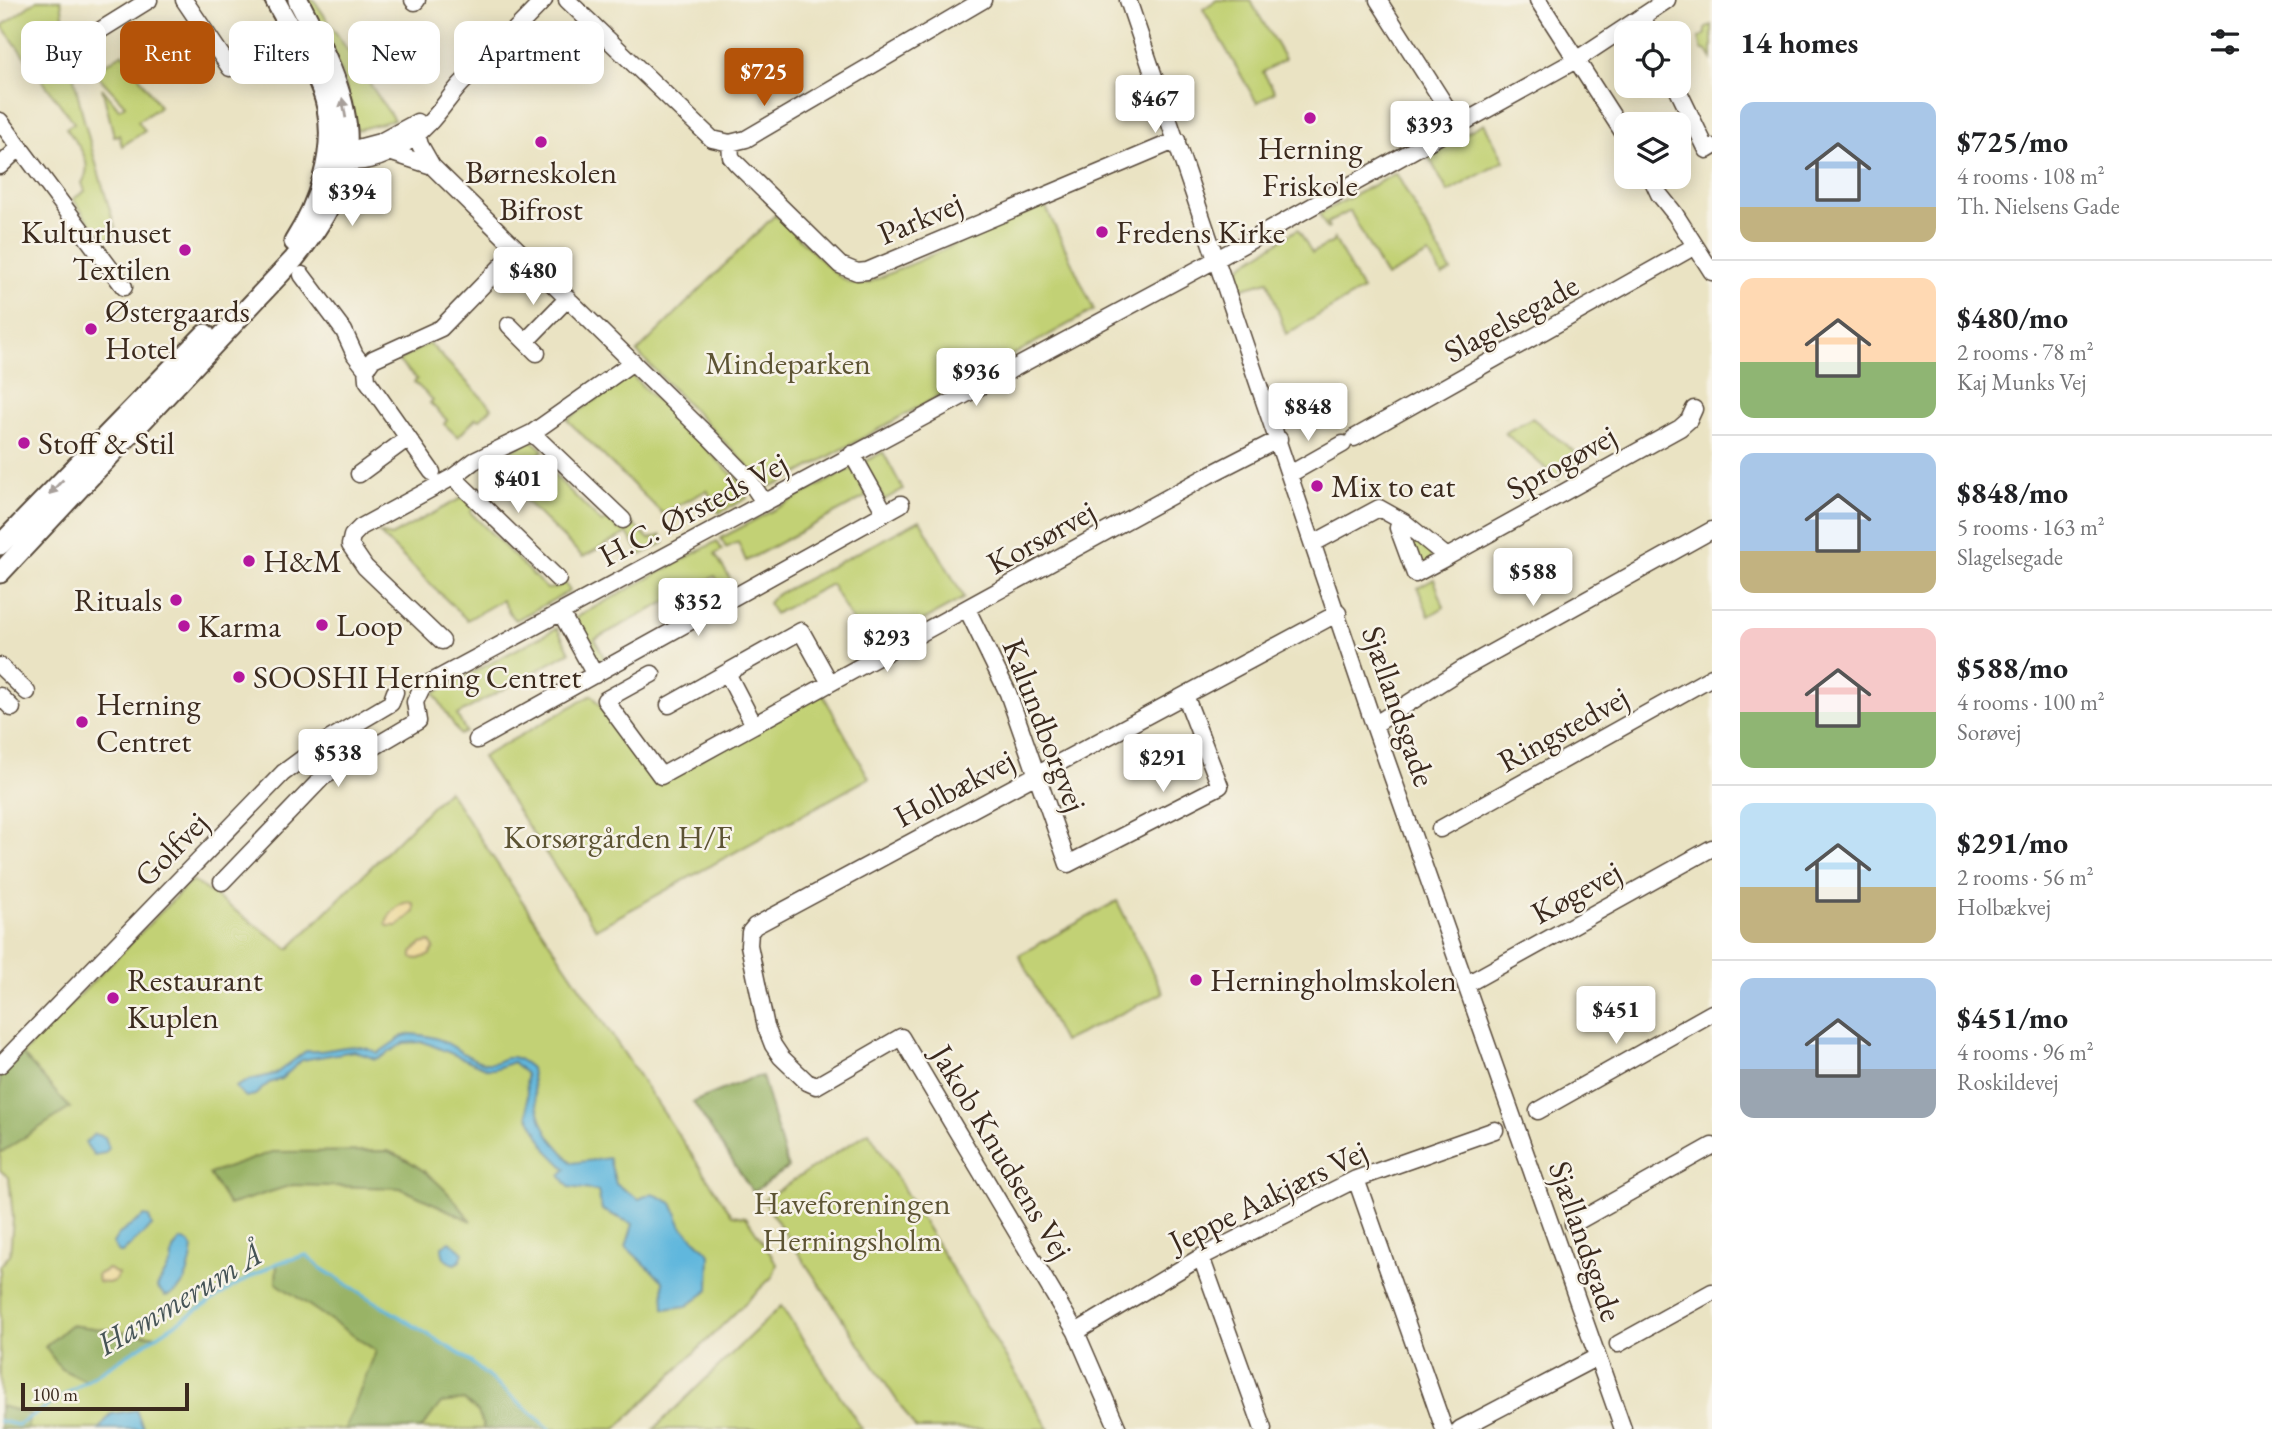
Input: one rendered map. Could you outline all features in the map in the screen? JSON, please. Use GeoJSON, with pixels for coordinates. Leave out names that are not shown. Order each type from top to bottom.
{"type":"FeatureCollection","features":[{"type":"Feature","properties":{"kind":"main road"},"geometry":{"type":"LineString","coordinates":[[275,0],[319,84],[345,158]]}},
{"type":"Feature","properties":{"kind":"main road"},"geometry":{"type":"LineString","coordinates":[[290,0],[301,21]]}},
{"type":"Feature","properties":{"kind":"main road"},"geometry":{"type":"LineString","coordinates":[[298,0],[309,21]]}},
{"type":"Feature","properties":{"kind":"main road"},"geometry":{"type":"LineString","coordinates":[[0,573],[298,267],[335,216],[345,200],[348,133],[344,103],[334,75]]}},
{"type":"Feature","properties":{"kind":"main road"},"geometry":{"type":"LineString","coordinates":[[0,545],[292,244],[307,222],[318,192],[345,158]]}},
{"type":"Feature","properties":{"kind":"street"},"geometry":{"type":"LineString","coordinates":[[106,27],[149,0]]}},
{"type":"Feature","properties":{"kind":"street"},"geometry":{"type":"LineString","coordinates":[[184,0],[229,67]]}},
{"type":"Feature","properties":{"kind":"street"},"geometry":{"type":"LineString","coordinates":[[345,158],[400,133],[449,96],[544,0]]}},
{"type":"Feature","properties":{"kind":"street"},"geometry":{"type":"LineString","coordinates":[[567,0],[712,139],[730,143],[746,139],[983,0]]}},
{"type":"Feature","properties":{"kind":"street","name":"Sjællandsgade"},"geometry":{"type":"LineString","coordinates":[[1128,0],[1374,725],[1623,1429]]}},
{"type":"Feature","properties":{"kind":"street"},"geometry":{"type":"LineString","coordinates":[[1378,0],[1445,105]]}},
{"type":"Feature","properties":{"kind":"street"},"geometry":{"type":"LineString","coordinates":[[1538,0],[1614,119]]}},
{"type":"Feature","properties":{"kind":"street","name":"H.C. Ørsteds Vej"},"geometry":{"type":"LineString","coordinates":[[222,882],[323,777],[418,720],[415,702],[422,687],[1217,259],[1576,61],[1667,0]]}},
{"type":"Feature","properties":{"kind":"street"},"geometry":{"type":"LineString","coordinates":[[1642,16],[1644,21]]}},
{"type":"Feature","properties":{"kind":"street"},"geometry":{"type":"LineString","coordinates":[[345,158],[388,152],[417,134],[430,122],[449,96]]}},
{"type":"Feature","properties":{"kind":"street"},"geometry":{"type":"LineString","coordinates":[[1682,98],[1707,150],[1712,147]]}},
{"type":"Feature","properties":{"kind":"street"},"geometry":{"type":"LineString","coordinates":[[0,121],[124,287]]}},
{"type":"Feature","properties":{"kind":"street"},"geometry":{"type":"LineString","coordinates":[[417,134],[432,166],[745,474],[764,502]]}},
{"type":"Feature","properties":{"kind":"street","name":"Parkvej"},"geometry":{"type":"LineString","coordinates":[[730,143],[731,157],[736,163],[840,265],[857,272],[867,271],[1177,140]]}},
{"type":"Feature","properties":{"kind":"street"},"geometry":{"type":"LineString","coordinates":[[0,166],[20,148]]}},
{"type":"Feature","properties":{"kind":"street"},"geometry":{"type":"LineString","coordinates":[[388,152],[432,166]]}},
{"type":"Feature","properties":{"kind":"street"},"geometry":{"type":"LineString","coordinates":[[1657,189],[1712,272]]}},
{"type":"Feature","properties":{"kind":"street","name":"Slagelsegade"},"geometry":{"type":"LineString","coordinates":[[1290,474],[1695,246]]}},
{"type":"Feature","properties":{"kind":"street"},"geometry":{"type":"LineString","coordinates":[[366,369],[373,359],[441,328],[517,250]]}},
{"type":"Feature","properties":{"kind":"street"},"geometry":{"type":"LineString","coordinates":[[298,267],[344,331],[355,355],[366,369],[367,380],[432,472]]}},
{"type":"Feature","properties":{"kind":"street"},"geometry":{"type":"LineString","coordinates":[[509,325],[531,347],[568,298]]}},
{"type":"Feature","properties":{"kind":"street"},"geometry":{"type":"LineString","coordinates":[[442,641],[365,567],[350,545],[352,536],[361,527],[453,477],[474,461],[533,433],[633,362]]}},
{"type":"Feature","properties":{"kind":"street","name":"Sprogøvej"},"geometry":{"type":"LineString","coordinates":[[1404,522],[1398,528],[1415,574],[1680,428],[1689,420],[1694,409]]}},
{"type":"Feature","properties":{"kind":"street","name":"H.C. Ørsteds Vej"},"geometry":{"type":"LineString","coordinates":[[533,433],[623,520]]}},
{"type":"Feature","properties":{"kind":"street"},"geometry":{"type":"LineString","coordinates":[[359,474],[408,439]]}},
{"type":"Feature","properties":{"kind":"street","name":"Korsørvej"},"geometry":{"type":"LineString","coordinates":[[652,674],[605,700],[661,776],[1279,439]]}},
{"type":"Feature","properties":{"kind":"street"},"geometry":{"type":"LineString","coordinates":[[852,454],[885,513]]}},
{"type":"Feature","properties":{"kind":"street"},"geometry":{"type":"LineString","coordinates":[[453,477],[558,579]]}},
{"type":"Feature","properties":{"kind":"street"},"geometry":{"type":"LineString","coordinates":[[477,740],[901,505]]}},
{"type":"Feature","properties":{"kind":"street"},"geometry":{"type":"LineString","coordinates":[[1314,543],[1379,508],[1404,522],[1447,557]]}},
{"type":"Feature","properties":{"kind":"street"},"geometry":{"type":"LineString","coordinates":[[1374,725],[1464,668],[1712,530]]}},
{"type":"Feature","properties":{"kind":"street","name":"Kalundborgvej"},"geometry":{"type":"LineString","coordinates":[[967,609],[1007,693],[1068,864],[1220,786],[1185,695]]}},
{"type":"Feature","properties":{"kind":"street"},"geometry":{"type":"LineString","coordinates":[[561,612],[595,674]]}},
{"type":"Feature","properties":{"kind":"street","name":"Holbækvej"},"geometry":{"type":"LineString","coordinates":[[750,932],[755,926],[1338,613]]}},
{"type":"Feature","properties":{"kind":"street"},"geometry":{"type":"LineString","coordinates":[[669,705],[801,632],[830,683]]}},
{"type":"Feature","properties":{"kind":"street"},"geometry":{"type":"LineString","coordinates":[[0,666],[27,692]]}},
{"type":"Feature","properties":{"kind":"street"},"geometry":{"type":"LineString","coordinates":[[727,673],[754,725]]}},
{"type":"Feature","properties":{"kind":"street","name":"Ringstedvej"},"geometry":{"type":"LineString","coordinates":[[1440,829],[1712,677]]}},
{"type":"Feature","properties":{"kind":"street","name":"Golfvej"},"geometry":{"type":"LineString","coordinates":[[0,1065],[284,773],[325,743],[391,703],[395,692]]}},
{"type":"Feature","properties":{"kind":"street"},"geometry":{"type":"LineString","coordinates":[[0,695],[12,708]]}},
{"type":"Feature","properties":{"kind":"street","name":"Køgevej"},"geometry":{"type":"LineString","coordinates":[[1467,984],[1712,848]]}},
{"type":"Feature","properties":{"kind":"street","name":"Jakob Knudsens Vej"},"geometry":{"type":"LineString","coordinates":[[750,932],[749,945],[765,1027],[781,1056],[807,1082],[816,1086],[901,1037],[1076,1332],[1118,1429]]}},
{"type":"Feature","properties":{"kind":"street"},"geometry":{"type":"LineString","coordinates":[[1538,1111],[1712,1013]]}},
{"type":"Feature","properties":{"kind":"street","name":"Jeppe Aakjærs Vej"},"geometry":{"type":"LineString","coordinates":[[1076,1332],[1201,1257],[1356,1179],[1495,1130]]}},
{"type":"Feature","properties":{"kind":"street"},"geometry":{"type":"LineString","coordinates":[[1573,1224],[1712,1146]]}},
{"type":"Feature","properties":{"kind":"street"},"geometry":{"type":"LineString","coordinates":[[1356,1179],[1444,1429]]}},
{"type":"Feature","properties":{"kind":"street"},"geometry":{"type":"LineString","coordinates":[[1201,1257],[1263,1429]]}},
{"type":"Feature","properties":{"kind":"street"},"geometry":{"type":"LineString","coordinates":[[1618,1345],[1712,1292]]}},
{"type":"Feature","properties":{"kind":"street"},"geometry":{"type":"LineString","coordinates":[[1460,1429],[1597,1357]]}},
{"type":"Feature","properties":{"kind":"green space"},"geometry":{"type":"Polygon","coordinates":[[[37,0],[61,0],[64,21],[21,21],[21,52],[2,26],[37,0]]]}},
{"type":"Feature","properties":{"kind":"green space"},"geometry":{"type":"Polygon","coordinates":[[[303,0],[314,0],[328,21],[314,21],[303,0]]]}},
{"type":"Feature","properties":{"kind":"green space"},"geometry":{"type":"Polygon","coordinates":[[[1217,0],[1250,0],[1285,59],[1263,72],[1275,92],[1257,103],[1203,9],[1217,0]]]}},
{"type":"Feature","properties":{"kind":"green space"},"geometry":{"type":"Polygon","coordinates":[[[1712,25],[1712,59],[1707,51],[1702,50],[1699,38],[1706,34],[1705,29],[1712,25]]]}},
{"type":"Feature","properties":{"kind":"green space"},"geometry":{"type":"Polygon","coordinates":[[[334,30],[348,51],[348,84],[370,84],[394,120],[357,130],[343,76],[334,59],[334,30]]]}},
{"type":"Feature","properties":{"kind":"green space"},"geometry":{"type":"Polygon","coordinates":[[[120,55],[120,84],[144,84],[160,107],[138,121],[145,131],[122,146],[119,135],[114,136],[102,88],[119,109],[125,105],[106,84],[106,64],[120,55]]]}},
{"type":"Feature","properties":{"kind":"green space"},"geometry":{"type":"Polygon","coordinates":[[[45,84],[75,84],[117,233],[103,241],[73,199],[85,191],[82,183],[87,168],[80,147],[66,128],[74,123],[45,84]]]}},
{"type":"Feature","properties":{"kind":"green space"},"geometry":{"type":"Polygon","coordinates":[[[1484,123],[1504,161],[1448,192],[1427,154],[1484,123]]]}},
{"type":"Feature","properties":{"kind":"green space"},"geometry":{"type":"Polygon","coordinates":[[[1396,173],[1451,271],[1442,276],[1429,254],[1386,277],[1350,211],[1327,223],[1327,229],[1319,214],[1396,173]]]}},
{"type":"Feature","properties":{"kind":"green space","name":"Mindeparken"},"geometry":{"type":"Polygon","coordinates":[[[1045,205],[1094,310],[781,483],[762,488],[747,465],[637,352],[775,215],[837,275],[850,283],[866,284],[1045,205]]]}},
{"type":"Feature","properties":{"kind":"green space"},"geometry":{"type":"Polygon","coordinates":[[[1298,229],[1312,253],[1333,242],[1334,238],[1362,290],[1286,334],[1268,281],[1239,289],[1237,273],[1242,265],[1298,229]]]}},
{"type":"Feature","properties":{"kind":"green space"},"geometry":{"type":"Polygon","coordinates":[[[429,343],[492,408],[479,420],[476,418],[458,437],[444,424],[447,420],[430,403],[433,400],[414,382],[417,379],[398,361],[429,343]]]}},
{"type":"Feature","properties":{"kind":"green space"},"geometry":{"type":"Polygon","coordinates":[[[631,375],[740,482],[747,498],[719,513],[707,490],[663,514],[567,420],[631,375]]]}},
{"type":"Feature","properties":{"kind":"green space"},"geometry":{"type":"Polygon","coordinates":[[[1532,418],[1581,457],[1576,465],[1558,475],[1559,480],[1505,433],[1532,418]]]}},
{"type":"Feature","properties":{"kind":"green space"},"geometry":{"type":"Polygon","coordinates":[[[531,440],[543,450],[536,457],[602,523],[607,519],[619,530],[630,521],[649,539],[661,535],[664,543],[641,555],[627,533],[583,557],[487,463],[531,440]]]}},
{"type":"Feature","properties":{"kind":"green space"},"geometry":{"type":"Polygon","coordinates":[[[883,452],[903,489],[884,500],[864,462],[883,452]]]}},
{"type":"Feature","properties":{"kind":"green space"},"geometry":{"type":"Polygon","coordinates":[[[852,468],[867,496],[746,561],[738,542],[726,548],[721,538],[852,468]]]}},
{"type":"Feature","properties":{"kind":"green space"},"geometry":{"type":"Polygon","coordinates":[[[467,495],[477,505],[470,512],[547,589],[556,588],[564,582],[570,591],[516,620],[502,600],[467,620],[379,533],[391,536],[467,495]]]}},
{"type":"Feature","properties":{"kind":"green space"},"geometry":{"type":"Polygon","coordinates":[[[920,520],[964,598],[869,650],[831,584],[775,614],[768,603],[774,596],[920,520]]]}},
{"type":"Feature","properties":{"kind":"green space"},"geometry":{"type":"Polygon","coordinates":[[[1408,531],[1431,549],[1431,562],[1416,565],[1408,531]]]}},
{"type":"Feature","properties":{"kind":"green space"},"geometry":{"type":"Polygon","coordinates":[[[717,541],[722,550],[715,554],[731,580],[726,595],[715,576],[595,639],[605,659],[596,663],[573,619],[717,541]]]}},
{"type":"Feature","properties":{"kind":"green space"},"geometry":{"type":"Polygon","coordinates":[[[1434,579],[1444,607],[1429,616],[1418,588],[1434,579]]]}},
{"type":"Feature","properties":{"kind":"green space"},"geometry":{"type":"Polygon","coordinates":[[[557,628],[570,652],[457,715],[466,732],[460,735],[434,693],[557,628]]]}},
{"type":"Feature","properties":{"kind":"green space","name":"Korsørgården H/F"},"geometry":{"type":"Polygon","coordinates":[[[821,691],[869,778],[596,929],[482,757],[592,695],[660,782],[821,691]]]}},
{"type":"Feature","properties":{"kind":"green space"},"geometry":{"type":"Polygon","coordinates":[[[448,790],[732,1215],[746,1217],[777,1264],[773,1276],[616,1429],[27,1429],[30,1414],[0,1406],[0,1266],[10,1255],[13,1218],[9,1178],[0,1170],[0,1077],[192,880],[289,949],[448,790]]]}},
{"type":"Feature","properties":{"kind":"green space"},"geometry":{"type":"Polygon","coordinates":[[[1117,901],[1163,993],[1063,1042],[1019,955],[1117,901]]]}},
{"type":"Feature","properties":{"kind":"green space"},"geometry":{"type":"Polygon","coordinates":[[[22,1054],[70,1108],[0,1153],[0,1077],[22,1054]]]}},
{"type":"Feature","properties":{"kind":"green space"},"geometry":{"type":"Polygon","coordinates":[[[762,1076],[788,1168],[753,1192],[693,1102],[762,1076]]]}},
{"type":"Feature","properties":{"kind":"green space","name":"Haveforeningen Herningsholm"},"geometry":{"type":"Polygon","coordinates":[[[869,1132],[1049,1429],[916,1429],[763,1200],[869,1132]]]}},
{"type":"Feature","properties":{"kind":"green space"},"geometry":{"type":"Polygon","coordinates":[[[388,1151],[435,1180],[471,1221],[400,1188],[292,1185],[229,1205],[209,1174],[272,1152],[388,1151]]]}},
{"type":"Feature","properties":{"kind":"green space"},"geometry":{"type":"Polygon","coordinates":[[[307,1255],[320,1267],[466,1358],[550,1429],[484,1429],[478,1412],[464,1400],[441,1403],[421,1429],[345,1429],[376,1351],[276,1283],[277,1263],[307,1255]]]}},
{"type":"Feature","properties":{"kind":"green space"},"geometry":{"type":"Polygon","coordinates":[[[781,1306],[862,1429],[654,1429],[781,1306]]]}},
{"type":"Feature","properties":{"kind":"green space"},"geometry":{"type":"Polygon","coordinates":[[[70,1325],[157,1336],[86,1381],[61,1369],[45,1347],[70,1325]]]}},
{"type":"Feature","properties":{"kind":"green space"},"geometry":{"type":"Polygon","coordinates":[[[0,1406],[30,1414],[27,1429],[0,1429],[0,1406]]]}},
{"type":"Feature","properties":{"kind":"sand"},"geometry":{"type":"Polygon","coordinates":[[[402,904],[414,904],[414,912],[398,926],[388,926],[387,919],[392,912],[402,904]]]}},
{"type":"Feature","properties":{"kind":"sand"},"geometry":{"type":"Polygon","coordinates":[[[430,942],[434,948],[430,955],[412,958],[412,952],[421,944],[430,942]]]}},
{"type":"Feature","properties":{"kind":"sand"},"geometry":{"type":"Polygon","coordinates":[[[108,1269],[118,1274],[116,1280],[98,1282],[97,1275],[108,1269]]]}},
{"type":"Feature","properties":{"kind":"water"},"geometry":{"type":"Polygon","coordinates":[[[411,1034],[439,1039],[482,1062],[496,1062],[509,1057],[522,1061],[531,1068],[535,1098],[549,1136],[572,1163],[609,1158],[616,1184],[639,1199],[652,1193],[672,1203],[682,1227],[710,1254],[709,1290],[687,1306],[664,1309],[663,1281],[626,1247],[633,1224],[602,1210],[598,1191],[569,1187],[560,1175],[566,1169],[547,1150],[528,1115],[526,1074],[513,1062],[488,1069],[424,1042],[404,1043],[375,1059],[354,1051],[302,1060],[281,1079],[269,1083],[255,1095],[246,1097],[235,1087],[249,1080],[275,1074],[306,1051],[358,1047],[378,1053],[403,1036],[411,1034]]]}},
{"type":"Feature","properties":{"kind":"water"},"geometry":{"type":"Polygon","coordinates":[[[94,1134],[105,1137],[109,1148],[105,1153],[94,1155],[85,1143],[94,1134]]]}},
{"type":"Feature","properties":{"kind":"water"},"geometry":{"type":"Polygon","coordinates":[[[144,1216],[149,1217],[152,1226],[119,1253],[113,1243],[118,1235],[144,1216]]]}},
{"type":"Feature","properties":{"kind":"water"},"geometry":{"type":"Polygon","coordinates":[[[181,1240],[193,1248],[189,1270],[178,1290],[165,1296],[157,1287],[171,1263],[173,1249],[181,1240]]]}},
{"type":"Feature","properties":{"kind":"water"},"geometry":{"type":"Polygon","coordinates":[[[450,1241],[463,1253],[460,1261],[455,1264],[446,1260],[443,1253],[442,1246],[450,1241]]]}},
{"type":"Feature","properties":{"kind":"water"},"geometry":{"type":"Polygon","coordinates":[[[136,1410],[144,1429],[99,1429],[111,1414],[136,1410]]]}},
{"type":"Feature","properties":{"kind":"waterway","name":"Hammerum Å"},"geometry":{"type":"LineString","coordinates":[[0,1421],[18,1425],[236,1285],[277,1263],[307,1255],[319,1267],[466,1358],[550,1429]]}},
{"type":"Feature","properties":{"kind":"place","name":"Herning Friskole"},"geometry":{"type":"Point","coordinates":[1310,118]}},
{"type":"Feature","properties":{"kind":"place","name":"Børneskolen Bifrost"},"geometry":{"type":"Point","coordinates":[541,142]}},
{"type":"Feature","properties":{"kind":"place","name":"Fredens Kirke"},"geometry":{"type":"Point","coordinates":[1102,232]}},
{"type":"Feature","properties":{"kind":"place","name":"Kulturhuset Textilen"},"geometry":{"type":"Point","coordinates":[185,250]}},
{"type":"Feature","properties":{"kind":"place","name":"Østergaards Hotel"},"geometry":{"type":"Point","coordinates":[91,329]}},
{"type":"Feature","properties":{"kind":"place","name":"Stoff & Stil"},"geometry":{"type":"Point","coordinates":[24,443]}},
{"type":"Feature","properties":{"kind":"place","name":"Mix to eat"},"geometry":{"type":"Point","coordinates":[1317,486]}},
{"type":"Feature","properties":{"kind":"place","name":"H&M"},"geometry":{"type":"Point","coordinates":[249,561]}},
{"type":"Feature","properties":{"kind":"place","name":"Rituals"},"geometry":{"type":"Point","coordinates":[176,600]}},
{"type":"Feature","properties":{"kind":"place","name":"Loop"},"geometry":{"type":"Point","coordinates":[322,625]}},
{"type":"Feature","properties":{"kind":"place","name":"Karma"},"geometry":{"type":"Point","coordinates":[184,626]}},
{"type":"Feature","properties":{"kind":"place","name":"SOOSHI Herning Centret"},"geometry":{"type":"Point","coordinates":[239,677]}},
{"type":"Feature","properties":{"kind":"place","name":"Herning Centret"},"geometry":{"type":"Point","coordinates":[82,722]}},
{"type":"Feature","properties":{"kind":"place","name":"Herningholmskolen"},"geometry":{"type":"Point","coordinates":[1196,980]}},
{"type":"Feature","properties":{"kind":"place","name":"Restaurant Kuplen"},"geometry":{"type":"Point","coordinates":[113,998]}}]}
